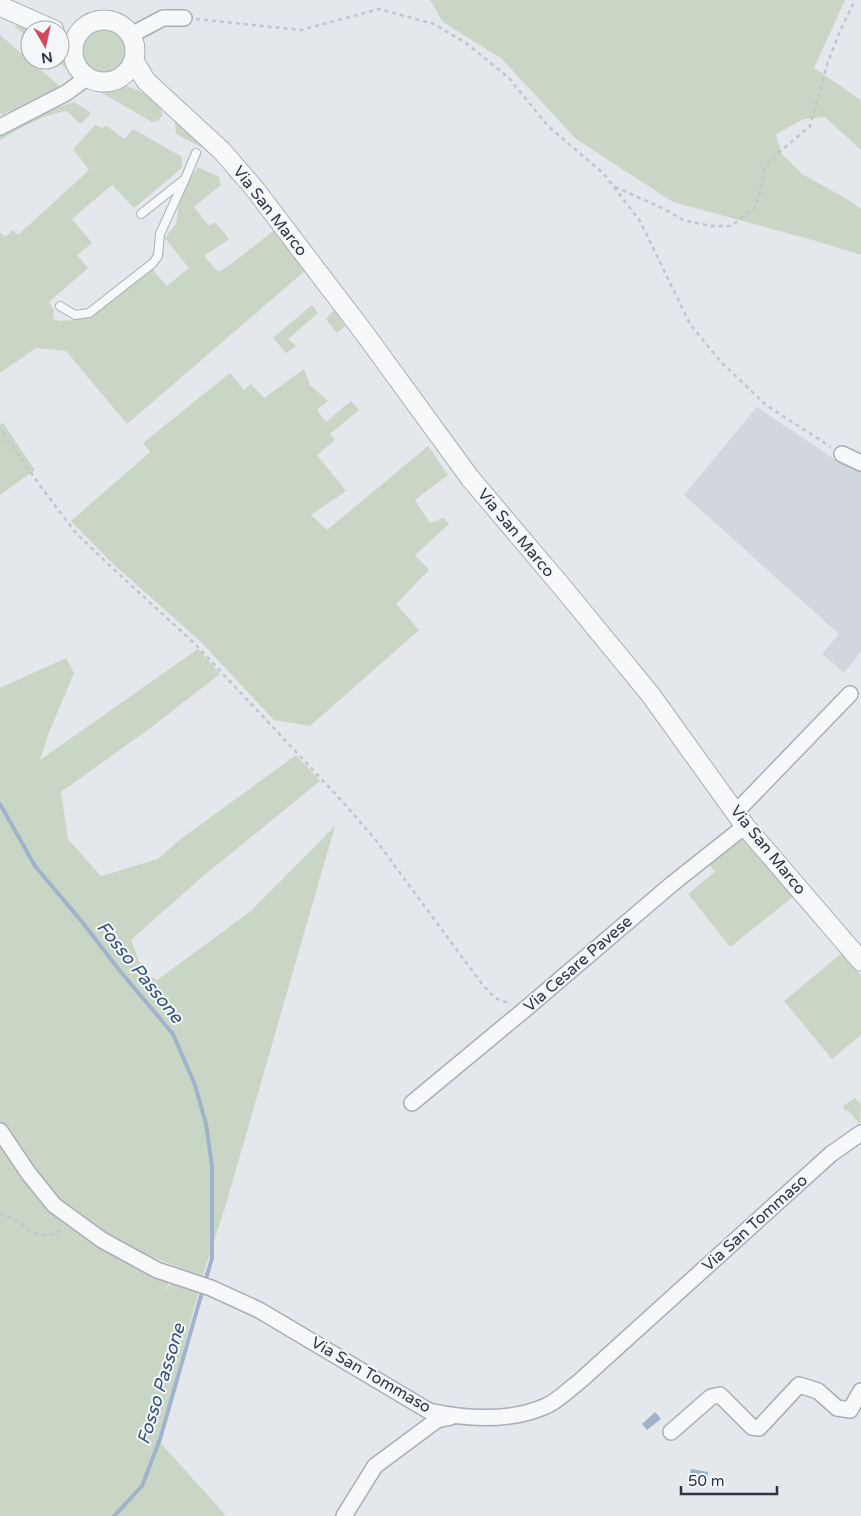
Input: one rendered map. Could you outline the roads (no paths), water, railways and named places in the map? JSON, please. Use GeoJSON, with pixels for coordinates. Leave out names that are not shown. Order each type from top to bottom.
{"type":"FeatureCollection","features":[{"type":"Feature","properties":{"kind":"street"},"geometry":{"type":"LineString","coordinates":[[0,6],[28,20]]}},
{"type":"Feature","properties":{"kind":"street"},"geometry":{"type":"LineString","coordinates":[[131,35],[163,18],[184,18]]}},
{"type":"Feature","properties":{"kind":"street"},"geometry":{"type":"LineString","coordinates":[[70,33],[84,28],[95,21],[107,20],[125,27],[131,35],[136,48],[134,61],[125,74],[116,80]]}},
{"type":"Feature","properties":{"kind":"street"},"geometry":{"type":"LineString","coordinates":[[70,37],[77,37],[84,28]]}},
{"type":"Feature","properties":{"kind":"street"},"geometry":{"type":"LineString","coordinates":[[0,127],[66,93],[88,77],[77,65],[70,53]]}},
{"type":"Feature","properties":{"kind":"street","name":"Via San Marco"},"geometry":{"type":"LineString","coordinates":[[134,61],[146,81],[222,151],[254,188],[365,334],[470,478],[650,694],[740,819],[861,961]]}},
{"type":"Feature","properties":{"kind":"street","name":"Via San Marco"},"geometry":{"type":"LineString","coordinates":[[88,77],[102,82],[116,80],[138,84],[172,106]]}},
{"type":"Feature","properties":{"kind":"street"},"geometry":{"type":"LineString","coordinates":[[842,454],[861,463]]}},
{"type":"Feature","properties":{"kind":"street","name":"Via Cesare Pavese"},"geometry":{"type":"LineString","coordinates":[[412,1103],[530,1006],[740,819],[850,694]]}},
{"type":"Feature","properties":{"kind":"street","name":"Via San Tommaso"},"geometry":{"type":"LineString","coordinates":[[0,1131],[29,1174],[54,1205],[102,1240],[156,1270],[212,1288],[259,1310],[429,1410],[455,1416],[487,1417],[511,1416],[548,1405],[580,1381],[831,1154],[861,1133]]}},
{"type":"Feature","properties":{"kind":"street"},"geometry":{"type":"LineString","coordinates":[[671,1432],[711,1396],[720,1395],[752,1427],[759,1428],[799,1385],[818,1391],[837,1408],[850,1410],[861,1391]]}},
{"type":"Feature","properties":{"kind":"street"},"geometry":{"type":"LineString","coordinates":[[344,1516],[375,1466],[437,1420],[455,1416]]}},
{"type":"Feature","properties":{"kind":"lane"},"geometry":{"type":"LineString","coordinates":[[60,306],[76,316],[89,313],[152,263],[158,256],[160,234],[196,153]]}},
{"type":"Feature","properties":{"kind":"lane"},"geometry":{"type":"LineString","coordinates":[[141,214],[185,179]]}},
{"type":"Feature","properties":{"kind":"water"},"geometry":{"type":"Polygon","coordinates":[[[655,1412],[661,1419],[647,1430],[642,1424],[655,1412]]]}},
{"type":"Feature","properties":{"kind":"water"},"geometry":{"type":"Polygon","coordinates":[[[691,1469],[708,1472],[707,1480],[689,1477],[691,1469]]]}},
{"type":"Feature","properties":{"kind":"waterway","name":"Fosso Passone"},"geometry":{"type":"LineString","coordinates":[[0,804],[35,866],[173,1034],[195,1085],[206,1124],[212,1166],[212,1258],[205,1282]]}},
{"type":"Feature","properties":{"kind":"waterway","name":"Fosso Passone"},"geometry":{"type":"LineString","coordinates":[[114,1516],[142,1486],[160,1439],[203,1289]]}}]}
